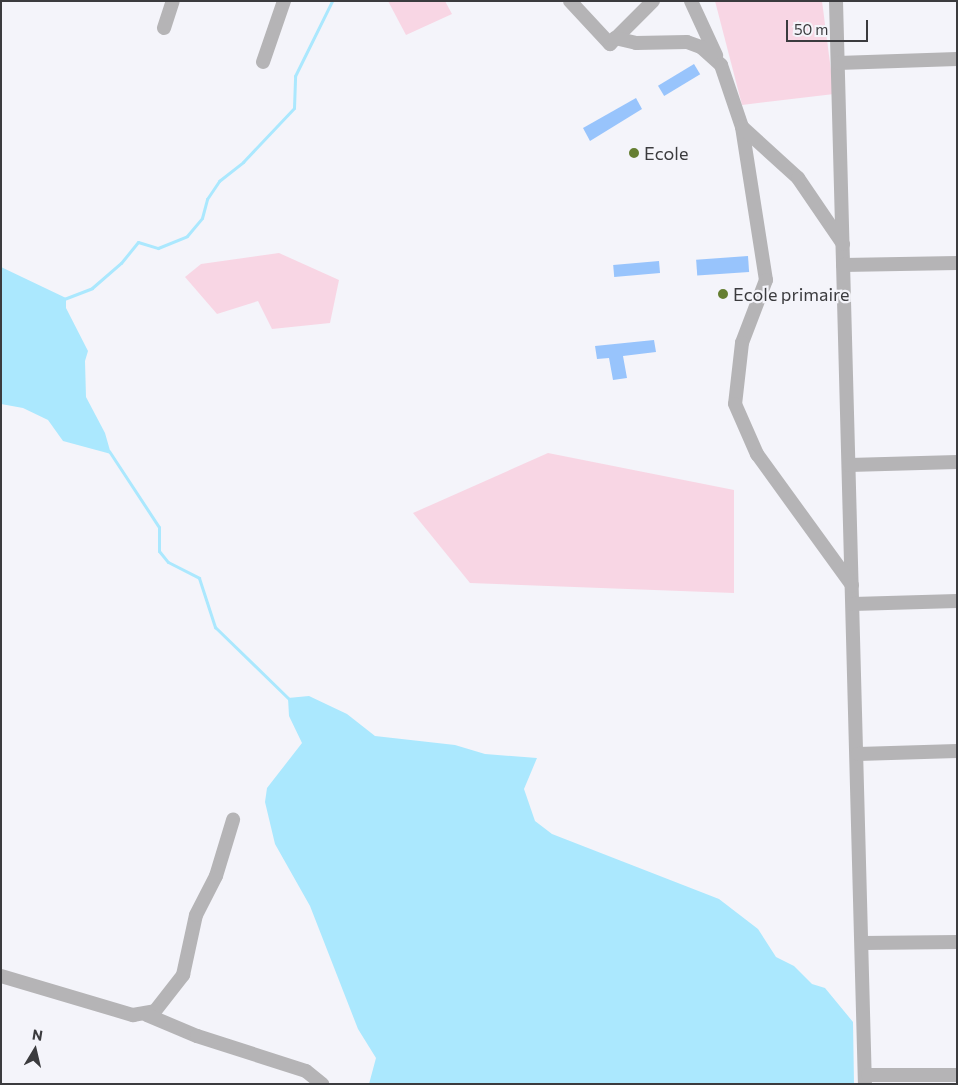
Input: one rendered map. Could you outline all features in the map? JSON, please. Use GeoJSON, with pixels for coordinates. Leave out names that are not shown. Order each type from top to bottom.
{"type":"FeatureCollection","features":[{"type":"Feature","properties":{"kind":"street"},"geometry":{"type":"LineString","coordinates":[[164,28],[173,1]]}},
{"type":"Feature","properties":{"kind":"street"},"geometry":{"type":"LineString","coordinates":[[263,62],[284,1]]}},
{"type":"Feature","properties":{"kind":"street"},"geometry":{"type":"LineString","coordinates":[[570,1],[610,44],[652,1]]}},
{"type":"Feature","properties":{"kind":"street"},"geometry":{"type":"LineString","coordinates":[[691,1],[721,65],[742,127],[766,280],[742,343],[735,404],[757,454],[852,585]]}},
{"type":"Feature","properties":{"kind":"street"},"geometry":{"type":"LineString","coordinates":[[836,1],[864,943],[866,1080],[957,1075]]}},
{"type":"Feature","properties":{"kind":"street"},"geometry":{"type":"LineString","coordinates":[[615,38],[636,42],[687,42],[701,47],[721,65]]}},
{"type":"Feature","properties":{"kind":"street"},"geometry":{"type":"LineString","coordinates":[[838,63],[957,59]]}},
{"type":"Feature","properties":{"kind":"street"},"geometry":{"type":"LineString","coordinates":[[742,127],[798,178],[843,244]]}},
{"type":"Feature","properties":{"kind":"street"},"geometry":{"type":"LineString","coordinates":[[844,265],[957,263]]}},
{"type":"Feature","properties":{"kind":"street"},"geometry":{"type":"LineString","coordinates":[[849,465],[957,462]]}},
{"type":"Feature","properties":{"kind":"street"},"geometry":{"type":"LineString","coordinates":[[853,604],[957,600]]}},
{"type":"Feature","properties":{"kind":"street"},"geometry":{"type":"LineString","coordinates":[[858,754],[957,751]]}},
{"type":"Feature","properties":{"kind":"street"},"geometry":{"type":"LineString","coordinates":[[147,1015],[156,1011],[183,975],[196,915],[216,876],[233,820]]}},
{"type":"Feature","properties":{"kind":"street"},"geometry":{"type":"LineString","coordinates":[[864,943],[957,942]]}},
{"type":"Feature","properties":{"kind":"street"},"geometry":{"type":"LineString","coordinates":[[1,976],[133,1015],[147,1015],[197,1036],[306,1071],[322,1084]]}},
{"type":"Feature","properties":{"kind":"shaded area"},"geometry":{"type":"Polygon","coordinates":[[[388,1],[445,1],[452,14],[406,35],[388,1]]]}},
{"type":"Feature","properties":{"kind":"shaded area"},"geometry":{"type":"Polygon","coordinates":[[[715,1],[822,1],[834,94],[742,105],[715,1]]]}},
{"type":"Feature","properties":{"kind":"shaded area"},"geometry":{"type":"Polygon","coordinates":[[[279,253],[339,280],[330,323],[272,329],[258,301],[217,314],[185,277],[201,264],[279,253]]]}},
{"type":"Feature","properties":{"kind":"shaded area"},"geometry":{"type":"Polygon","coordinates":[[[548,453],[734,490],[734,593],[470,583],[413,513],[548,453]]]}},
{"type":"Feature","properties":{"kind":"water"},"geometry":{"type":"Polygon","coordinates":[[[1,267],[66,298],[66,308],[88,351],[85,361],[86,397],[105,433],[111,454],[63,441],[48,420],[23,408],[1,404],[1,267]]]}},
{"type":"Feature","properties":{"kind":"water"},"geometry":{"type":"Polygon","coordinates":[[[309,696],[347,714],[375,736],[455,745],[485,754],[537,758],[524,789],[535,821],[552,834],[719,899],[758,929],[776,957],[794,966],[812,984],[825,988],[853,1022],[854,1084],[369,1084],[376,1058],[358,1029],[310,906],[275,844],[265,802],[267,788],[302,743],[289,716],[288,698],[309,696]]]}},
{"type":"Feature","properties":{"kind":"building"},"geometry":{"type":"Polygon","coordinates":[[[694,64],[700,74],[664,96],[658,86],[694,64]]]}},
{"type":"Feature","properties":{"kind":"building"},"geometry":{"type":"Polygon","coordinates":[[[636,98],[642,109],[590,141],[583,128],[636,98]]]}},
{"type":"Feature","properties":{"kind":"building"},"geometry":{"type":"Polygon","coordinates":[[[748,256],[749,272],[697,276],[696,260],[748,256]]]}},
{"type":"Feature","properties":{"kind":"building"},"geometry":{"type":"Polygon","coordinates":[[[659,261],[660,273],[614,277],[613,265],[659,261]]]}},
{"type":"Feature","properties":{"kind":"building"},"geometry":{"type":"Polygon","coordinates":[[[654,340],[656,352],[623,356],[627,378],[613,380],[609,358],[597,359],[595,346],[654,340]]]}},
{"type":"Feature","properties":{"kind":"waterway"},"geometry":{"type":"LineString","coordinates":[[64,299],[92,288],[121,263],[138,242],[158,248],[187,236],[202,218],[207,199],[219,181],[243,162],[294,108],[295,76],[332,1]]}},
{"type":"Feature","properties":{"kind":"waterway"},"geometry":{"type":"LineString","coordinates":[[109,451],[159,527],[159,551],[168,562],[199,578],[215,627],[290,700]]}},
{"type":"Feature","properties":{"kind":"place","name":"Ecole"},"geometry":{"type":"Point","coordinates":[634,153]}},
{"type":"Feature","properties":{"kind":"place","name":"Ecole primaire"},"geometry":{"type":"Point","coordinates":[723,294]}}]}
